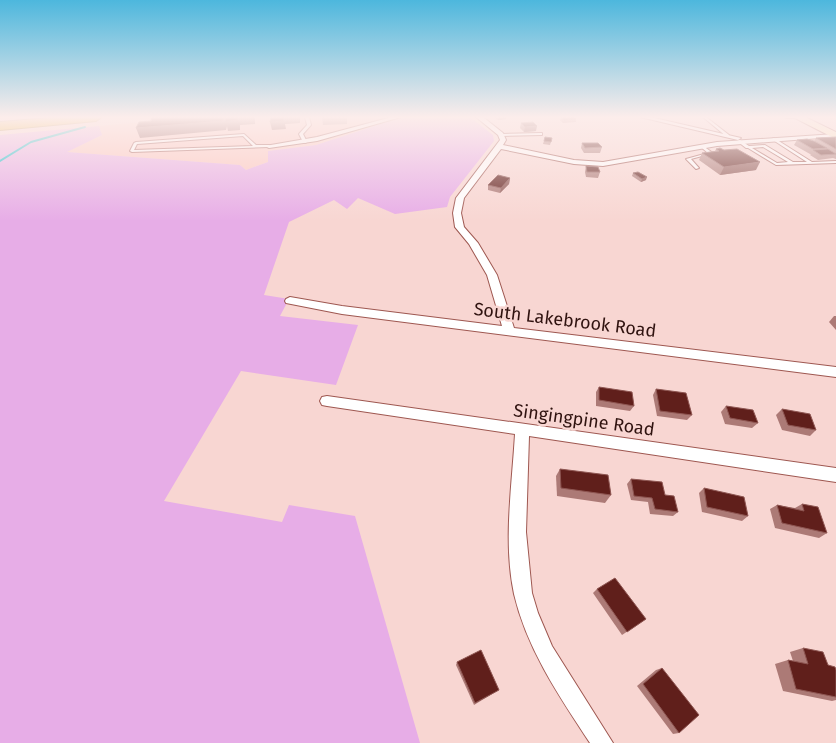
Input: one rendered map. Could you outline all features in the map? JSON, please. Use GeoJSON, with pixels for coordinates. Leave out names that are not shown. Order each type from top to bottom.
{"type":"FeatureCollection","features":[{"type":"Feature","properties":{"kind":"street"},"geometry":{"type":"LineString","coordinates":[[496,152],[460,198],[457,213],[460,226],[474,243],[492,275],[509,331]]}},
{"type":"Feature","properties":{"kind":"street"},"geometry":{"type":"LineString","coordinates":[[523,152],[574,162],[603,164],[676,152]]}},
{"type":"Feature","properties":{"kind":"street","name":"South Lakebrook Road"},"geometry":{"type":"LineString","coordinates":[[290,301],[342,310],[836,372]]}},
{"type":"Feature","properties":{"kind":"street","name":"Singingpine Road"},"geometry":{"type":"LineString","coordinates":[[327,401],[836,475]]}},
{"type":"Feature","properties":{"kind":"street"},"geometry":{"type":"LineString","coordinates":[[522,430],[519,536],[523,594],[536,630],[555,670],[602,743]]}},
{"type":"Feature","properties":{"kind":"lane"},"geometry":{"type":"LineString","coordinates":[[697,168],[688,159],[711,153],[709,152]]}},
{"type":"Feature","properties":{"kind":"lane"},"geometry":{"type":"LineString","coordinates":[[754,152],[772,163],[812,164],[836,162]]}},
{"type":"Feature","properties":{"kind":"lane"},"geometry":{"type":"LineString","coordinates":[[770,152],[793,164]]}},
{"type":"Feature","properties":{"kind":"lane"},"geometry":{"type":"LineString","coordinates":[[793,152],[812,164]]}},
{"type":"Feature","properties":{"kind":"shaded area"},"geometry":{"type":"Polygon","coordinates":[[[0,152],[68,152],[240,165],[246,170],[268,162],[268,152],[486,152],[450,197],[447,207],[395,214],[358,198],[347,209],[334,200],[289,222],[264,295],[289,299],[280,316],[358,325],[336,385],[241,371],[164,501],[282,522],[289,505],[355,516],[420,743],[0,743],[0,152]]]}},
{"type":"Feature","properties":{"kind":"shaded area"},"geometry":{"type":"Polygon","coordinates":[[[66,152],[268,152],[268,162],[246,170],[240,165],[66,152]]]}},
{"type":"Feature","properties":{"kind":"building"},"geometry":{"type":"Polygon","coordinates":[[[742,152],[760,162],[724,167],[702,153],[742,152]]]}},
{"type":"Feature","properties":{"kind":"building"},"geometry":{"type":"Polygon","coordinates":[[[816,152],[832,152],[836,154],[821,155],[816,152]]]}},
{"type":"Feature","properties":{"kind":"building"},"geometry":{"type":"Polygon","coordinates":[[[586,166],[598,167],[600,172],[587,172],[586,166]]]}},
{"type":"Feature","properties":{"kind":"building"},"geometry":{"type":"Polygon","coordinates":[[[638,172],[647,177],[642,179],[633,173],[638,172]]]}},
{"type":"Feature","properties":{"kind":"building"},"geometry":{"type":"Polygon","coordinates":[[[498,175],[510,178],[501,188],[488,185],[498,175]]]}},
{"type":"Feature","properties":{"kind":"building"},"geometry":{"type":"Polygon","coordinates":[[[599,387],[632,392],[634,406],[599,400],[599,387]]]}},
{"type":"Feature","properties":{"kind":"building"},"geometry":{"type":"Polygon","coordinates":[[[656,389],[686,393],[692,415],[660,411],[656,389]]]}},
{"type":"Feature","properties":{"kind":"building"},"geometry":{"type":"Polygon","coordinates":[[[726,406],[753,410],[758,423],[730,418],[726,406]]]}},
{"type":"Feature","properties":{"kind":"building"},"geometry":{"type":"Polygon","coordinates":[[[782,409],[810,414],[816,430],[788,425],[782,409]]]}},
{"type":"Feature","properties":{"kind":"building"},"geometry":{"type":"Polygon","coordinates":[[[560,469],[608,475],[611,495],[561,488],[560,469]]]}},
{"type":"Feature","properties":{"kind":"building"},"geometry":{"type":"Polygon","coordinates":[[[631,479],[662,482],[665,495],[674,496],[678,512],[655,509],[652,498],[634,496],[631,479]]]}},
{"type":"Feature","properties":{"kind":"building"},"geometry":{"type":"Polygon","coordinates":[[[704,488],[744,497],[748,516],[707,507],[704,488]]]}},
{"type":"Feature","properties":{"kind":"building"},"geometry":{"type":"Polygon","coordinates":[[[802,504],[818,507],[827,533],[782,523],[777,505],[804,511],[802,504]]]}},
{"type":"Feature","properties":{"kind":"building"},"geometry":{"type":"Polygon","coordinates":[[[615,578],[646,619],[627,632],[597,589],[615,578]]]}},
{"type":"Feature","properties":{"kind":"building"},"geometry":{"type":"Polygon","coordinates":[[[803,648],[823,652],[828,665],[835,667],[836,697],[796,689],[788,660],[808,664],[803,648]]]}},
{"type":"Feature","properties":{"kind":"building"},"geometry":{"type":"Polygon","coordinates":[[[481,650],[499,690],[475,703],[457,662],[481,650]]]}},
{"type":"Feature","properties":{"kind":"building"},"geometry":{"type":"Polygon","coordinates":[[[662,668],[699,715],[679,733],[643,684],[662,668]]]}},
{"type":"Feature","properties":{"kind":"waterway"},"geometry":{"type":"LineString","coordinates":[[0,161],[15,152]]}}]}
